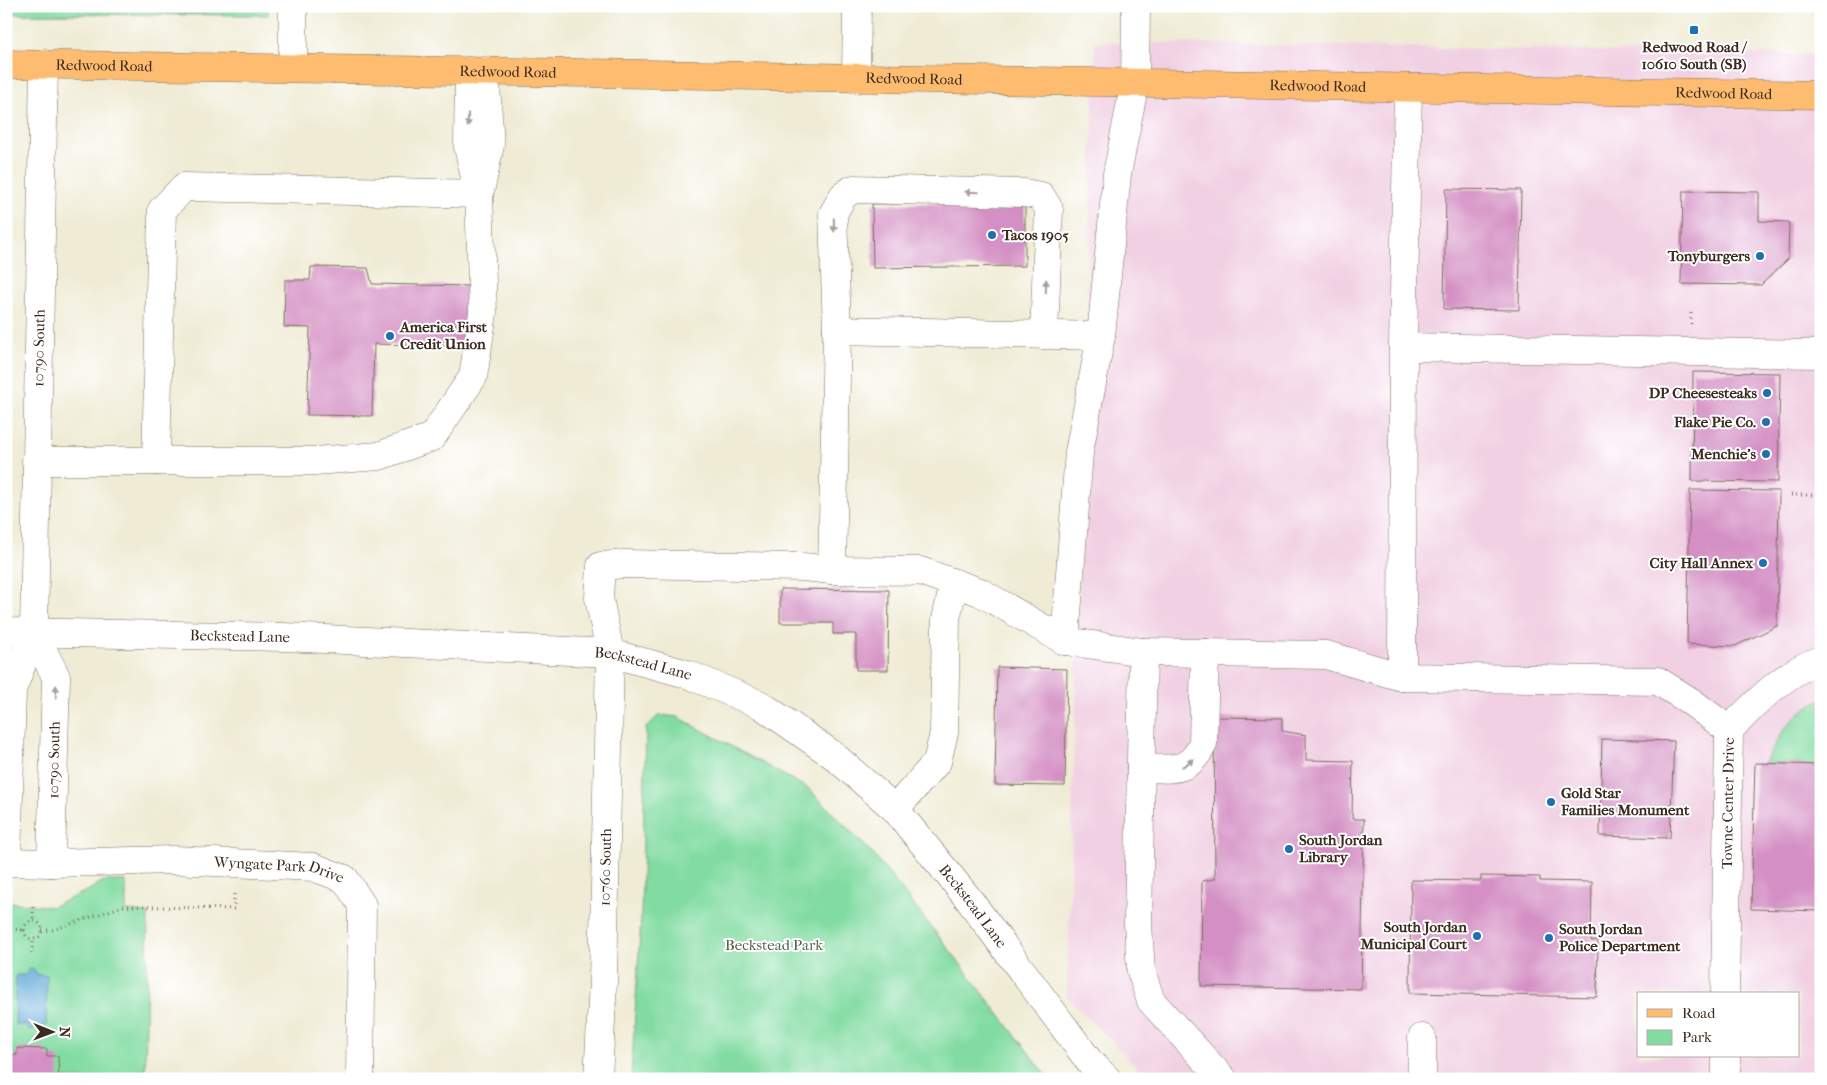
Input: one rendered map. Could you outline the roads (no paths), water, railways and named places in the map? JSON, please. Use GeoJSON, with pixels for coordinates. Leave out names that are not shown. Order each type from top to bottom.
{"type":"FeatureCollection","features":[{"type":"Feature","properties":{"kind":"main road","name":"Redwood Road"},"geometry":{"type":"LineString","coordinates":[[6,64],[1135,82],[1821,96]]}},
{"type":"Feature","properties":{"kind":"street"},"geometry":{"type":"LineString","coordinates":[[293,6],[293,68]]}},
{"type":"Feature","properties":{"kind":"street"},"geometry":{"type":"LineString","coordinates":[[856,79],[858,6]]}},
{"type":"Feature","properties":{"kind":"street"},"geometry":{"type":"LineString","coordinates":[[1065,641],[1079,452],[1101,336],[1116,174],[1135,82],[1136,6]]}},
{"type":"Feature","properties":{"kind":"street","name":"10790 South"},"geometry":{"type":"LineString","coordinates":[[7,862],[12,690],[34,632],[44,64]]}},
{"type":"Feature","properties":{"kind":"street"},"geometry":{"type":"LineString","coordinates":[[36,461],[315,461],[379,456],[432,437],[473,377],[483,313],[480,194],[490,145],[477,71]]}},
{"type":"Feature","properties":{"kind":"street"},"geometry":{"type":"LineString","coordinates":[[1402,677],[1408,88]]}},
{"type":"Feature","properties":{"kind":"street"},"geometry":{"type":"LineString","coordinates":[[156,461],[162,210],[184,187],[480,194]]}},
{"type":"Feature","properties":{"kind":"street"},"geometry":{"type":"LineString","coordinates":[[1044,335],[1049,209],[1041,196],[1024,193],[853,189],[843,196],[833,214],[837,330],[832,570],[920,571],[980,592],[1065,641],[1143,652],[1326,655],[1402,677],[1658,681],[1690,701],[1729,730]]}},
{"type":"Feature","properties":{"kind":"street"},"geometry":{"type":"LineString","coordinates":[[837,330],[1101,336]]}},
{"type":"Feature","properties":{"kind":"street"},"geometry":{"type":"LineString","coordinates":[[1404,347],[1821,354]]}},
{"type":"Feature","properties":{"kind":"street","name":"10760 South"},"geometry":{"type":"LineString","coordinates":[[598,1079],[610,653],[599,598],[601,566],[624,564],[803,567],[832,570]]}},
{"type":"Feature","properties":{"kind":"street"},"geometry":{"type":"LineString","coordinates":[[896,809],[937,762],[944,733],[946,619],[954,583]]}},
{"type":"Feature","properties":{"kind":"street","name":"Beckstead Lane"},"geometry":{"type":"LineString","coordinates":[[6,632],[284,637],[610,653],[687,674],[760,705],[833,755],[896,809],[967,897],[1090,1061],[1107,1079]]}},
{"type":"Feature","properties":{"kind":"street","name":"10790 South"},"geometry":{"type":"LineString","coordinates":[[34,632],[56,677],[51,863]]}},
{"type":"Feature","properties":{"kind":"street"},"geometry":{"type":"LineString","coordinates":[[1143,652],[1138,924],[1141,971],[1151,1001],[1223,1079]]}},
{"type":"Feature","properties":{"kind":"street"},"geometry":{"type":"LineString","coordinates":[[1141,768],[1178,769],[1189,764],[1197,756],[1203,744],[1204,653]]}},
{"type":"Feature","properties":{"kind":"street","name":"Towne Center Drive"},"geometry":{"type":"LineString","coordinates":[[1725,992],[1729,730],[1762,696],[1806,664],[1821,660]]}},
{"type":"Feature","properties":{"kind":"street","name":"Wyngate Park Drive"},"geometry":{"type":"LineString","coordinates":[[7,862],[51,863],[174,860],[313,867],[345,879],[362,905],[360,1079]]}},
{"type":"Feature","properties":{"kind":"street"},"geometry":{"type":"LineString","coordinates":[[1422,1038],[1422,1079]]}},
{"type":"Feature","properties":{"kind":"street"},"geometry":{"type":"LineString","coordinates":[[1726,1058],[1726,1079]]}},
{"type":"Feature","properties":{"kind":"water"},"geometry":{"type":"Polygon","coordinates":[[[31,969],[38,975],[47,975],[46,1026],[37,1026],[31,1031],[27,1029],[26,1025],[15,1025],[16,975],[26,975],[28,970],[31,969]]]}},
{"type":"Feature","properties":{"kind":"place","name":"Redwood Road / 10610 South (SB)"},"geometry":{"type":"Point","coordinates":[1694,30]}},
{"type":"Feature","properties":{"kind":"place","name":"Tacos 1905"},"geometry":{"type":"Point","coordinates":[992,235]}},
{"type":"Feature","properties":{"kind":"place","name":"Tonyburgers"},"geometry":{"type":"Point","coordinates":[1760,256]}},
{"type":"Feature","properties":{"kind":"place","name":"America First Credit Union"},"geometry":{"type":"Point","coordinates":[390,336]}},
{"type":"Feature","properties":{"kind":"place","name":"DP Cheesesteaks"},"geometry":{"type":"Point","coordinates":[1767,393]}},
{"type":"Feature","properties":{"kind":"place","name":"Flake Pie Co."},"geometry":{"type":"Point","coordinates":[1766,422]}},
{"type":"Feature","properties":{"kind":"place","name":"Menchie's"},"geometry":{"type":"Point","coordinates":[1766,454]}},
{"type":"Feature","properties":{"kind":"place","name":"City Hall Annex"},"geometry":{"type":"Point","coordinates":[1763,563]}},
{"type":"Feature","properties":{"kind":"place","name":"Gold Star Families Monument"},"geometry":{"type":"Point","coordinates":[1551,802]}},
{"type":"Feature","properties":{"kind":"place","name":"South Jordan Library"},"geometry":{"type":"Point","coordinates":[1289,849]}},
{"type":"Feature","properties":{"kind":"place","name":"South Jordan Municipal Court"},"geometry":{"type":"Point","coordinates":[1477,936]}},
{"type":"Feature","properties":{"kind":"place","name":"South Jordan Police Department"},"geometry":{"type":"Point","coordinates":[1549,938]}},
{"type":"Feature","properties":{"kind":"park label","name":"Beckstead Park"},"geometry":{"type":"Point","coordinates":[774,945]}}]}
